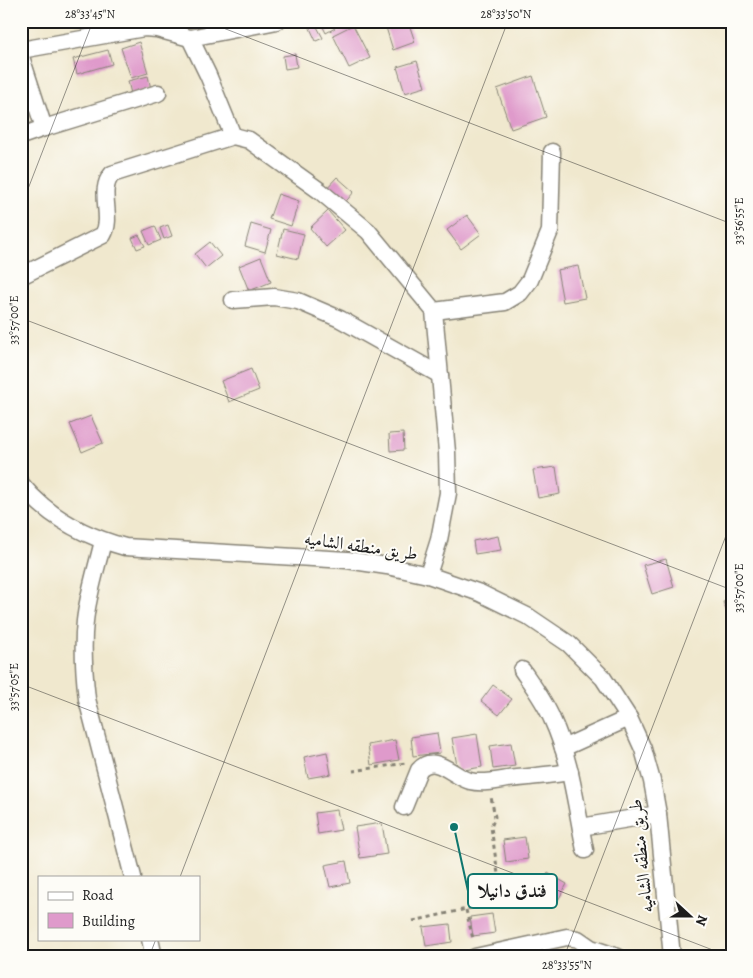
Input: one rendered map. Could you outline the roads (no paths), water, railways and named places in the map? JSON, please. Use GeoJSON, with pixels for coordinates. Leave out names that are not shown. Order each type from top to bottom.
{"type":"FeatureCollection","features":[{"type":"Feature","properties":{"kind":"street"},"geometry":{"type":"LineString","coordinates":[[21,50],[144,28],[157,29],[190,38],[277,21]]}},
{"type":"Feature","properties":{"kind":"street"},"geometry":{"type":"LineString","coordinates":[[190,38],[208,75],[233,136]]}},
{"type":"Feature","properties":{"kind":"street"},"geometry":{"type":"LineString","coordinates":[[21,57],[44,128]]}},
{"type":"Feature","properties":{"kind":"street"},"geometry":{"type":"LineString","coordinates":[[21,136],[158,94]]}},
{"type":"Feature","properties":{"kind":"street"},"geometry":{"type":"LineString","coordinates":[[21,276],[103,235],[106,228],[105,186],[112,174],[233,136],[249,140],[320,191],[368,231],[434,311],[447,452],[448,493],[439,540],[428,575]]}},
{"type":"Feature","properties":{"kind":"street"},"geometry":{"type":"LineString","coordinates":[[434,311],[505,302],[520,293],[530,280],[550,231],[552,152]]}},
{"type":"Feature","properties":{"kind":"street"},"geometry":{"type":"LineString","coordinates":[[233,300],[274,297],[298,302],[340,319],[440,375]]}},
{"type":"Feature","properties":{"kind":"street","name":"طريق منطقه الشاميه"},"geometry":{"type":"LineString","coordinates":[[21,484],[52,515],[77,530],[103,541],[125,546],[347,560],[388,566],[428,575],[480,593],[529,617],[569,644],[603,678],[629,718],[643,749],[652,781],[658,814],[672,957]]}},
{"type":"Feature","properties":{"kind":"street"},"geometry":{"type":"LineString","coordinates":[[103,541],[85,620],[84,673],[87,699],[133,876]]}},
{"type":"Feature","properties":{"kind":"street"},"geometry":{"type":"LineString","coordinates":[[522,670],[552,718],[563,748],[570,772],[585,850]]}},
{"type":"Feature","properties":{"kind":"street"},"geometry":{"type":"LineString","coordinates":[[563,748],[629,718]]}},
{"type":"Feature","properties":{"kind":"street"},"geometry":{"type":"LineString","coordinates":[[404,807],[419,770],[430,762],[436,763],[463,779],[471,781],[487,782],[570,772]]}},
{"type":"Feature","properties":{"kind":"street"},"geometry":{"type":"LineString","coordinates":[[580,827],[658,814]]}},
{"type":"Feature","properties":{"kind":"street"},"geometry":{"type":"LineString","coordinates":[[475,957],[567,937],[578,939],[591,948],[618,957]]}},
{"type":"Feature","properties":{"kind":"street"},"geometry":{"type":"LineString","coordinates":[[150,940],[154,957]]}},
{"type":"Feature","properties":{"kind":"place","name":"فندق دانيلا"},"geometry":{"type":"Point","coordinates":[454,827]}}]}
